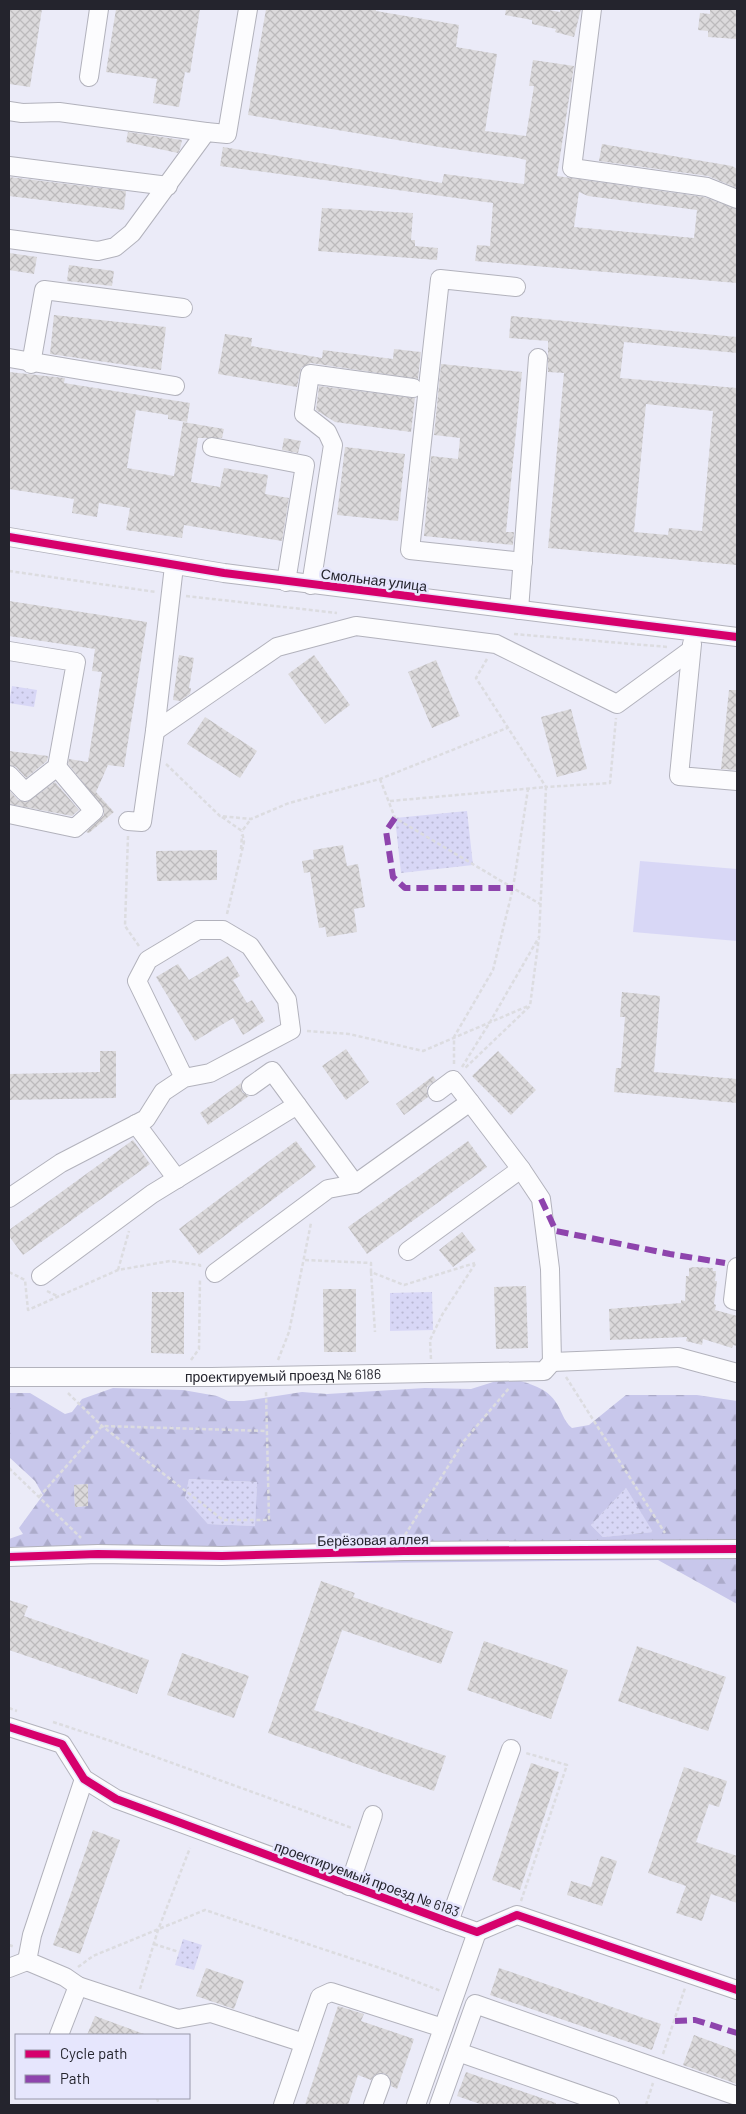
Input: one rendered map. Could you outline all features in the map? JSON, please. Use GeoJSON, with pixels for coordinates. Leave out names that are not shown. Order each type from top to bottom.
{"type":"FeatureCollection","features":[{"type":"Feature","properties":{"kind":"street"},"geometry":{"type":"LineString","coordinates":[[89,77],[98,9]]}},
{"type":"Feature","properties":{"kind":"street"},"geometry":{"type":"LineString","coordinates":[[9,112],[59,112],[227,134],[248,9]]}},
{"type":"Feature","properties":{"kind":"street"},"geometry":{"type":"LineString","coordinates":[[592,9],[572,168],[707,187],[737,199]]}},
{"type":"Feature","properties":{"kind":"street"},"geometry":{"type":"LineString","coordinates":[[9,239],[98,251],[115,247],[132,233],[206,132]]}},
{"type":"Feature","properties":{"kind":"street"},"geometry":{"type":"LineString","coordinates":[[9,166],[168,186]]}},
{"type":"Feature","properties":{"kind":"street"},"geometry":{"type":"LineString","coordinates":[[516,287],[440,279],[410,550],[523,562]]}},
{"type":"Feature","properties":{"kind":"street"},"geometry":{"type":"LineString","coordinates":[[31,364],[44,290],[183,308]]}},
{"type":"Feature","properties":{"kind":"street"},"geometry":{"type":"LineString","coordinates":[[9,358],[31,364],[175,386]]}},
{"type":"Feature","properties":{"kind":"street"},"geometry":{"type":"LineString","coordinates":[[520,610],[538,358]]}},
{"type":"Feature","properties":{"kind":"street"},"geometry":{"type":"LineString","coordinates":[[311,585],[333,445],[328,432],[304,414],[310,374],[413,388]]}},
{"type":"Feature","properties":{"kind":"street"},"geometry":{"type":"LineString","coordinates":[[212,447],[304,465],[286,582]]}},
{"type":"Feature","properties":{"kind":"street","name":"Смольная улица"},"geometry":{"type":"LineString","coordinates":[[9,537],[174,566],[286,582],[737,636]]}},
{"type":"Feature","properties":{"kind":"street"},"geometry":{"type":"LineString","coordinates":[[128,821],[142,822],[155,731],[174,566]]}},
{"type":"Feature","properties":{"kind":"street"},"geometry":{"type":"LineString","coordinates":[[155,731],[189,710],[277,647],[356,626],[496,644],[617,704],[691,650]]}},
{"type":"Feature","properties":{"kind":"street"},"geometry":{"type":"LineString","coordinates":[[693,631],[679,776],[737,781]]}},
{"type":"Feature","properties":{"kind":"street"},"geometry":{"type":"LineString","coordinates":[[9,651],[76,662],[57,767],[25,792],[9,776]]}},
{"type":"Feature","properties":{"kind":"street"},"geometry":{"type":"LineString","coordinates":[[158,701],[189,710]]}},
{"type":"Feature","properties":{"kind":"street"},"geometry":{"type":"LineString","coordinates":[[9,814],[75,828],[94,811],[57,767]]}},
{"type":"Feature","properties":{"kind":"street"},"geometry":{"type":"LineString","coordinates":[[9,1198],[61,1163],[146,1119],[163,1092],[184,1078],[210,1073],[291,1030],[286,1000],[250,946],[223,930],[198,930],[148,960],[137,980],[184,1078]]}},
{"type":"Feature","properties":{"kind":"street"},"geometry":{"type":"LineString","coordinates":[[251,1086],[272,1071],[355,1184]]}},
{"type":"Feature","properties":{"kind":"street"},"geometry":{"type":"LineString","coordinates":[[437,1092],[453,1080],[521,1169],[540,1200],[550,1269],[548,1366]]}},
{"type":"Feature","properties":{"kind":"street"},"geometry":{"type":"LineString","coordinates":[[214,1273],[328,1189],[355,1184],[470,1102]]}},
{"type":"Feature","properties":{"kind":"street"},"geometry":{"type":"LineString","coordinates":[[41,1276],[137,1205],[297,1105]]}},
{"type":"Feature","properties":{"kind":"street"},"geometry":{"type":"LineString","coordinates":[[136,1124],[176,1179]]}},
{"type":"Feature","properties":{"kind":"street"},"geometry":{"type":"LineString","coordinates":[[408,1251],[521,1169]]}},
{"type":"Feature","properties":{"kind":"street"},"geometry":{"type":"LineString","coordinates":[[733,1264],[734,1300],[737,1301]]}},
{"type":"Feature","properties":{"kind":"street","name":"проектируемый проезд № 6186"},"geometry":{"type":"LineString","coordinates":[[9,1377],[269,1376],[524,1371],[548,1366],[678,1357],[737,1373]]}},
{"type":"Feature","properties":{"kind":"street","name":"Берёзовая аллея"},"geometry":{"type":"LineString","coordinates":[[9,1557],[98,1554],[222,1556],[737,1549]]}},
{"type":"Feature","properties":{"kind":"street","name":"проектируемый проезд № 6183"},"geometry":{"type":"LineString","coordinates":[[9,1727],[62,1744],[84,1779],[116,1799],[477,1932]]}},
{"type":"Feature","properties":{"kind":"street"},"geometry":{"type":"LineString","coordinates":[[449,1922],[511,1749]]}},
{"type":"Feature","properties":{"kind":"street"},"geometry":{"type":"LineString","coordinates":[[27,1961],[32,1934],[84,1779]]}},
{"type":"Feature","properties":{"kind":"street"},"geometry":{"type":"LineString","coordinates":[[349,1886],[373,1815]]}},
{"type":"Feature","properties":{"kind":"street"},"geometry":{"type":"LineString","coordinates":[[416,2105],[477,1932],[516,1916],[737,1990]]}},
{"type":"Feature","properties":{"kind":"street"},"geometry":{"type":"LineString","coordinates":[[9,1968],[27,1961],[71,1981],[178,2019],[211,2012],[304,2043]]}},
{"type":"Feature","properties":{"kind":"street"},"geometry":{"type":"LineString","coordinates":[[59,2034],[71,1981]]}},
{"type":"Feature","properties":{"kind":"street"},"geometry":{"type":"LineString","coordinates":[[283,2105],[320,1997],[331,1992],[443,2028]]}},
{"type":"Feature","properties":{"kind":"street"},"geometry":{"type":"LineString","coordinates":[[440,2105],[475,2004],[737,2096]]}},
{"type":"Feature","properties":{"kind":"street"},"geometry":{"type":"LineString","coordinates":[[458,2052],[610,2105]]}},
{"type":"Feature","properties":{"kind":"street"},"geometry":{"type":"LineString","coordinates":[[374,2105],[381,2083]]}},
{"type":"Feature","properties":{"kind":"path"},"geometry":{"type":"LineString","coordinates":[[9,570],[170,594]]}},
{"type":"Feature","properties":{"kind":"path"},"geometry":{"type":"LineString","coordinates":[[453,1080],[530,1006],[539,937],[546,787],[476,678],[496,644]]}},
{"type":"Feature","properties":{"kind":"path"},"geometry":{"type":"LineString","coordinates":[[390,801],[610,783],[617,704]]}},
{"type":"Feature","properties":{"kind":"path"},"geometry":{"type":"LineString","coordinates":[[220,816],[251,818],[289,803],[380,779],[507,728]]}},
{"type":"Feature","properties":{"kind":"path"},"geometry":{"type":"LineString","coordinates":[[152,750],[220,816],[242,831]]}},
{"type":"Feature","properties":{"kind":"path"},"geometry":{"type":"LineString","coordinates":[[380,779],[395,818],[540,904]]}},
{"type":"Feature","properties":{"kind":"path"},"geometry":{"type":"LineString","coordinates":[[453,1080],[454,1038],[492,970],[513,888],[528,789]]}},
{"type":"Feature","properties":{"kind":"path"},"geometry":{"type":"LineString","coordinates":[[223,930],[244,842],[242,831],[251,818]]}},
{"type":"Feature","properties":{"kind":"path"},"geometry":{"type":"LineString","coordinates":[[128,821],[125,926],[148,960]]}},
{"type":"Feature","properties":{"kind":"path"},"geometry":{"type":"LineString","coordinates":[[453,1080],[490,1022],[539,937]]}},
{"type":"Feature","properties":{"kind":"path"},"geometry":{"type":"LineString","coordinates":[[291,1030],[349,1034],[423,1050],[530,1006]]}},
{"type":"Feature","properties":{"kind":"path"},"geometry":{"type":"LineString","coordinates":[[52,1378],[102,1426],[223,1520],[269,1520],[267,1431],[269,1376],[290,1332],[305,1260],[314,1199]]}},
{"type":"Feature","properties":{"kind":"path"},"geometry":{"type":"LineString","coordinates":[[118,1270],[137,1205]]}},
{"type":"Feature","properties":{"kind":"path"},"geometry":{"type":"LineString","coordinates":[[305,1260],[371,1264],[375,1332]]}},
{"type":"Feature","properties":{"kind":"path"},"geometry":{"type":"LineString","coordinates":[[9,1272],[25,1280],[28,1310],[118,1270],[170,1261],[200,1265],[199,1332]]}},
{"type":"Feature","properties":{"kind":"path"},"geometry":{"type":"LineString","coordinates":[[371,1272],[404,1285],[475,1263],[442,1315],[430,1340],[431,1373]]}},
{"type":"Feature","properties":{"kind":"path"},"geometry":{"type":"LineString","coordinates":[[548,1366],[563,1373],[676,1551]]}},
{"type":"Feature","properties":{"kind":"path"},"geometry":{"type":"LineString","coordinates":[[422,1552],[405,1535],[464,1441],[524,1371]]}},
{"type":"Feature","properties":{"kind":"path"},"geometry":{"type":"LineString","coordinates":[[102,1426],[267,1431]]}},
{"type":"Feature","properties":{"kind":"path"},"geometry":{"type":"LineString","coordinates":[[39,1498],[102,1426]]}},
{"type":"Feature","properties":{"kind":"path"},"geometry":{"type":"LineString","coordinates":[[9,1468],[98,1554]]}},
{"type":"Feature","properties":{"kind":"path"},"geometry":{"type":"LineString","coordinates":[[9,1708],[18,1711]]}},
{"type":"Feature","properties":{"kind":"path"},"geometry":{"type":"LineString","coordinates":[[52,1722],[114,1742],[367,1833]]}},
{"type":"Feature","properties":{"kind":"path"},"geometry":{"type":"LineString","coordinates":[[511,1749],[567,1765],[516,1916]]}},
{"type":"Feature","properties":{"kind":"path"},"geometry":{"type":"LineString","coordinates":[[136,2005],[158,1930],[190,1848]]}},
{"type":"Feature","properties":{"kind":"path"},"geometry":{"type":"LineString","coordinates":[[71,1981],[93,1956],[205,1910],[386,1970],[454,1997]]}},
{"type":"Feature","properties":{"kind":"path"},"geometry":{"type":"LineString","coordinates":[[154,1944],[179,1952]]}},
{"type":"Feature","properties":{"kind":"path"},"geometry":{"type":"LineString","coordinates":[[675,2021],[684,1991]]}},
{"type":"Feature","properties":{"kind":"shaded area"},"geometry":{"type":"Polygon","coordinates":[[[12,686],[37,690],[34,707],[9,703],[12,686]]]}},
{"type":"Feature","properties":{"kind":"shaded area"},"geometry":{"type":"Polygon","coordinates":[[[467,811],[473,865],[401,873],[395,818],[467,811]]]}},
{"type":"Feature","properties":{"kind":"shaded area"},"geometry":{"type":"Polygon","coordinates":[[[640,861],[737,869],[737,941],[633,932],[640,861]]]}},
{"type":"Feature","properties":{"kind":"shaded area"},"geometry":{"type":"Polygon","coordinates":[[[432,1292],[433,1330],[390,1331],[390,1293],[432,1292]]]}},
{"type":"Feature","properties":{"kind":"shaded area"},"geometry":{"type":"Polygon","coordinates":[[[189,1479],[257,1482],[255,1526],[208,1524],[185,1498],[189,1479]]]}},
{"type":"Feature","properties":{"kind":"shaded area"},"geometry":{"type":"Polygon","coordinates":[[[626,1488],[654,1532],[603,1537],[591,1525],[626,1488]]]}},
{"type":"Feature","properties":{"kind":"shaded area"},"geometry":{"type":"Polygon","coordinates":[[[183,1939],[202,1945],[194,1970],[175,1965],[183,1939]]]}},
{"type":"Feature","properties":{"kind":"green space"},"geometry":{"type":"Polygon","coordinates":[[[509,1377],[534,1386],[551,1396],[572,1428],[589,1425],[626,1395],[697,1395],[737,1401],[737,1604],[658,1560],[361,1563],[9,1551],[9,1539],[23,1534],[19,1528],[43,1495],[35,1481],[9,1457],[9,1393],[30,1393],[65,1414],[72,1412],[82,1399],[113,1388],[183,1390],[217,1396],[228,1401],[244,1401],[302,1392],[327,1394],[425,1388],[471,1389],[509,1377]],[[189,1479],[185,1498],[208,1524],[255,1526],[257,1482],[189,1479]],[[88,1484],[74,1485],[75,1507],[88,1506],[88,1484]],[[626,1488],[591,1525],[603,1537],[653,1532],[626,1488]]]}},
{"type":"Feature","properties":{"kind":"building"},"geometry":{"type":"Polygon","coordinates":[[[9,9],[42,9],[30,87],[9,84],[9,9]]]}},
{"type":"Feature","properties":{"kind":"building"},"geometry":{"type":"Polygon","coordinates":[[[116,9],[200,9],[190,73],[185,72],[179,107],[153,103],[157,79],[106,72],[116,9]]]}},
{"type":"Feature","properties":{"kind":"building"},"geometry":{"type":"Polygon","coordinates":[[[266,9],[376,9],[376,11],[459,25],[456,47],[497,54],[485,131],[526,136],[534,86],[529,86],[533,60],[574,66],[557,176],[704,197],[737,209],[737,283],[475,261],[477,245],[490,246],[493,203],[220,166],[223,147],[442,183],[444,174],[524,184],[526,160],[248,115],[266,9]],[[579,192],[574,227],[694,238],[697,210],[588,196],[579,192]]]}},
{"type":"Feature","properties":{"kind":"building"},"geometry":{"type":"Polygon","coordinates":[[[506,9],[544,9],[560,12],[561,9],[581,9],[574,37],[555,32],[556,29],[532,24],[532,20],[505,15],[506,9]]]}},
{"type":"Feature","properties":{"kind":"building"},"geometry":{"type":"Polygon","coordinates":[[[710,9],[737,9],[737,39],[708,37],[708,31],[698,30],[700,13],[710,14],[710,9]]]}},
{"type":"Feature","properties":{"kind":"building"},"geometry":{"type":"Polygon","coordinates":[[[128,132],[182,140],[180,149],[178,153],[126,142],[128,132]]]}},
{"type":"Feature","properties":{"kind":"building"},"geometry":{"type":"Polygon","coordinates":[[[602,144],[732,166],[737,169],[737,188],[708,176],[599,161],[602,144]]]}},
{"type":"Feature","properties":{"kind":"building"},"geometry":{"type":"Polygon","coordinates":[[[9,177],[126,191],[124,210],[9,196],[9,177]]]}},
{"type":"Feature","properties":{"kind":"building"},"geometry":{"type":"Polygon","coordinates":[[[322,208],[413,213],[411,240],[415,240],[415,246],[438,248],[437,260],[318,251],[322,208]]]}},
{"type":"Feature","properties":{"kind":"building"},"geometry":{"type":"Polygon","coordinates":[[[9,253],[37,257],[34,274],[9,270],[9,253]]]}},
{"type":"Feature","properties":{"kind":"building"},"geometry":{"type":"Polygon","coordinates":[[[69,265],[114,271],[112,286],[67,281],[69,265]]]}},
{"type":"Feature","properties":{"kind":"building"},"geometry":{"type":"Polygon","coordinates":[[[54,315],[166,327],[161,370],[50,354],[54,315]]]}},
{"type":"Feature","properties":{"kind":"building"},"geometry":{"type":"Polygon","coordinates":[[[511,316],[737,337],[737,353],[624,342],[620,378],[737,388],[737,565],[548,548],[564,373],[548,372],[548,341],[509,338],[511,316]],[[646,404],[634,532],[668,535],[669,528],[702,531],[713,411],[646,404]]]}},
{"type":"Feature","properties":{"kind":"building"},"geometry":{"type":"Polygon","coordinates":[[[225,334],[252,338],[251,346],[322,358],[323,350],[393,359],[394,349],[421,352],[418,379],[311,363],[301,368],[297,387],[218,374],[225,334]]]}},
{"type":"Feature","properties":{"kind":"building"},"geometry":{"type":"Polygon","coordinates":[[[441,364],[522,372],[506,532],[514,532],[513,545],[424,536],[431,456],[458,459],[460,438],[434,435],[441,364]]]}},
{"type":"Feature","properties":{"kind":"building"},"geometry":{"type":"Polygon","coordinates":[[[9,372],[65,378],[64,383],[190,403],[187,422],[168,419],[168,415],[136,410],[127,468],[174,476],[183,422],[224,429],[222,438],[198,438],[191,482],[220,487],[224,468],[268,475],[265,494],[289,498],[282,541],[184,525],[182,538],[126,530],[130,508],[99,503],[97,517],[72,513],[74,499],[9,489],[9,372]]]}},
{"type":"Feature","properties":{"kind":"building"},"geometry":{"type":"Polygon","coordinates":[[[319,386],[415,398],[411,432],[335,422],[316,410],[319,386]]]}},
{"type":"Feature","properties":{"kind":"building"},"geometry":{"type":"Polygon","coordinates":[[[284,438],[301,441],[298,453],[282,450],[284,438]]]}},
{"type":"Feature","properties":{"kind":"building"},"geometry":{"type":"Polygon","coordinates":[[[345,447],[405,454],[398,521],[337,515],[345,447]]]}},
{"type":"Feature","properties":{"kind":"building"},"geometry":{"type":"Polygon","coordinates":[[[9,601],[147,622],[124,767],[108,765],[96,792],[114,812],[89,833],[86,832],[104,815],[104,809],[68,764],[69,759],[88,762],[102,672],[92,671],[95,649],[9,636],[9,601]]]}},
{"type":"Feature","properties":{"kind":"building"},"geometry":{"type":"Polygon","coordinates":[[[179,655],[194,658],[189,688],[191,688],[190,694],[180,701],[173,700],[179,655]]]}},
{"type":"Feature","properties":{"kind":"building"},"geometry":{"type":"Polygon","coordinates":[[[314,655],[350,705],[325,724],[288,674],[314,655]]]}},
{"type":"Feature","properties":{"kind":"building"},"geometry":{"type":"Polygon","coordinates":[[[436,660],[460,716],[432,728],[408,672],[436,660]]]}},
{"type":"Feature","properties":{"kind":"building"},"geometry":{"type":"Polygon","coordinates":[[[729,690],[737,690],[737,770],[721,769],[729,690]]]}},
{"type":"Feature","properties":{"kind":"building"},"geometry":{"type":"Polygon","coordinates":[[[571,709],[587,769],[557,777],[541,717],[571,709]]]}},
{"type":"Feature","properties":{"kind":"building"},"geometry":{"type":"Polygon","coordinates":[[[205,717],[257,751],[240,778],[187,744],[205,717]]]}},
{"type":"Feature","properties":{"kind":"building"},"geometry":{"type":"Polygon","coordinates":[[[9,751],[48,756],[47,761],[26,778],[16,767],[9,765],[9,751]]]}},
{"type":"Feature","properties":{"kind":"building"},"geometry":{"type":"Polygon","coordinates":[[[55,782],[79,810],[72,816],[9,804],[9,790],[18,800],[27,802],[55,782]]]}},
{"type":"Feature","properties":{"kind":"building"},"geometry":{"type":"Polygon","coordinates":[[[343,845],[347,866],[358,864],[365,907],[354,909],[357,932],[327,937],[325,927],[319,928],[310,872],[304,873],[302,861],[314,859],[313,850],[343,845]]]}},
{"type":"Feature","properties":{"kind":"building"},"geometry":{"type":"Polygon","coordinates":[[[217,850],[217,880],[157,881],[156,851],[217,850]]]}},
{"type":"Feature","properties":{"kind":"building"},"geometry":{"type":"Polygon","coordinates":[[[228,956],[240,976],[233,980],[247,1003],[252,1000],[265,1021],[243,1035],[233,1018],[195,1041],[156,977],[178,964],[189,980],[228,956]]]}},
{"type":"Feature","properties":{"kind":"building"},"geometry":{"type":"Polygon","coordinates":[[[622,992],[660,996],[654,1072],[737,1079],[737,1103],[614,1092],[616,1068],[621,1068],[625,1017],[620,1017],[622,992]]]}},
{"type":"Feature","properties":{"kind":"building"},"geometry":{"type":"Polygon","coordinates":[[[346,1049],[369,1082],[346,1100],[322,1066],[346,1049]]]}},
{"type":"Feature","properties":{"kind":"building"},"geometry":{"type":"Polygon","coordinates":[[[100,1051],[116,1051],[116,1098],[9,1100],[9,1074],[100,1072],[100,1051]]]}},
{"type":"Feature","properties":{"kind":"building"},"geometry":{"type":"Polygon","coordinates":[[[498,1051],[536,1090],[511,1115],[472,1076],[498,1051]]]}},
{"type":"Feature","properties":{"kind":"building"},"geometry":{"type":"Polygon","coordinates":[[[433,1076],[436,1080],[427,1087],[428,1097],[404,1115],[396,1104],[433,1076]]]}},
{"type":"Feature","properties":{"kind":"building"},"geometry":{"type":"Polygon","coordinates":[[[241,1083],[242,1092],[249,1096],[208,1125],[200,1113],[241,1083]]]}},
{"type":"Feature","properties":{"kind":"building"},"geometry":{"type":"Polygon","coordinates":[[[133,1140],[150,1164],[23,1255],[9,1236],[9,1230],[133,1140]]]}},
{"type":"Feature","properties":{"kind":"building"},"geometry":{"type":"Polygon","coordinates":[[[296,1141],[316,1167],[199,1255],[179,1229],[296,1141]]]}},
{"type":"Feature","properties":{"kind":"building"},"geometry":{"type":"Polygon","coordinates":[[[468,1141],[487,1167],[367,1254],[348,1227],[468,1141]]]}},
{"type":"Feature","properties":{"kind":"building"},"geometry":{"type":"Polygon","coordinates":[[[462,1232],[476,1250],[453,1267],[439,1250],[462,1232]]]}},
{"type":"Feature","properties":{"kind":"building"},"geometry":{"type":"Polygon","coordinates":[[[689,1268],[713,1268],[713,1271],[716,1271],[715,1310],[737,1316],[737,1346],[733,1345],[732,1348],[703,1339],[702,1345],[686,1341],[687,1337],[610,1340],[609,1309],[681,1303],[681,1300],[685,1301],[686,1276],[689,1276],[689,1268]]]}},
{"type":"Feature","properties":{"kind":"building"},"geometry":{"type":"Polygon","coordinates":[[[526,1286],[528,1348],[496,1349],[494,1287],[526,1286]]]}},
{"type":"Feature","properties":{"kind":"building"},"geometry":{"type":"Polygon","coordinates":[[[323,1289],[356,1289],[356,1352],[324,1352],[323,1289]]]}},
{"type":"Feature","properties":{"kind":"building"},"geometry":{"type":"Polygon","coordinates":[[[152,1292],[184,1292],[184,1354],[151,1353],[152,1292]]]}},
{"type":"Feature","properties":{"kind":"building"},"geometry":{"type":"Polygon","coordinates":[[[88,1484],[88,1506],[75,1507],[74,1485],[88,1484]]]}},
{"type":"Feature","properties":{"kind":"building"},"geometry":{"type":"Polygon","coordinates":[[[321,1581],[355,1593],[353,1597],[453,1632],[441,1664],[342,1630],[314,1710],[446,1756],[434,1791],[268,1733],[321,1581]]]}},
{"type":"Feature","properties":{"kind":"building"},"geometry":{"type":"Polygon","coordinates":[[[9,1600],[28,1606],[24,1616],[149,1660],[137,1694],[9,1650],[9,1600]]]}},
{"type":"Feature","properties":{"kind":"building"},"geometry":{"type":"Polygon","coordinates":[[[484,1641],[568,1670],[551,1719],[467,1690],[484,1641]]]}},
{"type":"Feature","properties":{"kind":"building"},"geometry":{"type":"Polygon","coordinates":[[[637,1646],[726,1677],[708,1731],[618,1701],[637,1646]]]}},
{"type":"Feature","properties":{"kind":"building"},"geometry":{"type":"Polygon","coordinates":[[[182,1653],[249,1676],[234,1718],[167,1695],[182,1653]]]}},
{"type":"Feature","properties":{"kind":"building"},"geometry":{"type":"Polygon","coordinates":[[[531,1763],[559,1772],[520,1890],[492,1880],[531,1763]]]}},
{"type":"Feature","properties":{"kind":"building"},"geometry":{"type":"Polygon","coordinates":[[[684,1767],[727,1781],[719,1807],[709,1804],[696,1842],[737,1856],[737,1903],[711,1894],[702,1921],[676,1913],[686,1886],[648,1873],[684,1767]]]}},
{"type":"Feature","properties":{"kind":"building"},"geometry":{"type":"Polygon","coordinates":[[[93,1830],[120,1840],[80,1954],[53,1945],[93,1830]]]}},
{"type":"Feature","properties":{"kind":"building"},"geometry":{"type":"Polygon","coordinates":[[[601,1856],[617,1861],[602,1906],[567,1895],[571,1881],[591,1887],[601,1856]]]}},
{"type":"Feature","properties":{"kind":"building"},"geometry":{"type":"Polygon","coordinates":[[[206,1968],[244,1981],[234,2009],[196,1996],[206,1968]]]}},
{"type":"Feature","properties":{"kind":"building"},"geometry":{"type":"Polygon","coordinates":[[[499,1968],[661,2024],[652,2050],[490,1995],[499,1968]]]}},
{"type":"Feature","properties":{"kind":"building"},"geometry":{"type":"Polygon","coordinates":[[[338,2006],[364,2014],[361,2021],[414,2039],[397,2089],[391,2086],[389,2077],[384,2073],[375,2075],[371,2080],[358,2075],[348,2105],[305,2105],[338,2006]]]}},
{"type":"Feature","properties":{"kind":"building"},"geometry":{"type":"Polygon","coordinates":[[[95,2016],[144,2034],[87,2034],[95,2016]]]}},
{"type":"Feature","properties":{"kind":"building"},"geometry":{"type":"Polygon","coordinates":[[[694,2035],[737,2051],[737,2084],[683,2065],[694,2035]]]}},
{"type":"Feature","properties":{"kind":"building"},"geometry":{"type":"Polygon","coordinates":[[[466,2072],[556,2103],[556,2105],[483,2105],[457,2096],[466,2072]]]}},
{"type":"Feature","properties":{"kind":"marked path"},"geometry":{"type":"LineString","coordinates":[[395,818],[386,831],[393,877],[405,888],[513,888]]}},
{"type":"Feature","properties":{"kind":"marked path"},"geometry":{"type":"LineString","coordinates":[[541,1199],[556,1231],[725,1263]]}},
{"type":"Feature","properties":{"kind":"marked path"},"geometry":{"type":"LineString","coordinates":[[675,2021],[695,2020],[737,2033]]}},
{"type":"Feature","properties":{"kind":"cycle path"},"geometry":{"type":"LineString","coordinates":[[9,537],[224,573],[737,637]]}},
{"type":"Feature","properties":{"kind":"cycle path"},"geometry":{"type":"LineString","coordinates":[[9,1557],[98,1554],[222,1556],[404,1551],[737,1549]]}},
{"type":"Feature","properties":{"kind":"cycle path"},"geometry":{"type":"LineString","coordinates":[[9,1727],[62,1744],[84,1779],[116,1799],[449,1922],[477,1932],[517,1915],[737,1990]]}}]}
